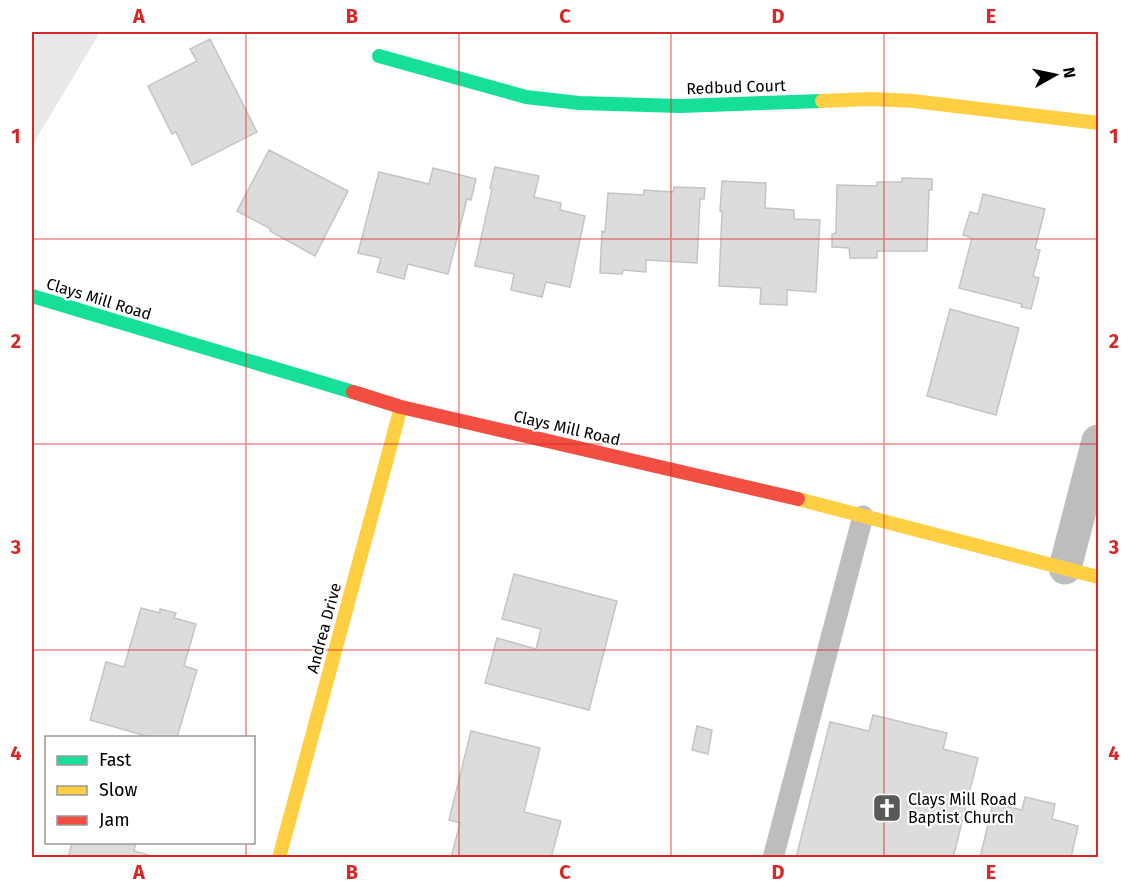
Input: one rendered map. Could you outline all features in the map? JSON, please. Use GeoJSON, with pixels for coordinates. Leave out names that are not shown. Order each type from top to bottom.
{"type":"FeatureCollection","features":[{"type":"Feature","properties":{"kind":"street","name":"Redbud Court"},"geometry":{"type":"LineString","coordinates":[[379,56],[526,97],[579,103],[680,106],[871,99],[913,101],[1098,123]]}},
{"type":"Feature","properties":{"kind":"street","name":"Clays Mill Road"},"geometry":{"type":"LineString","coordinates":[[32,296],[401,407],[759,489],[1098,577]]}},
{"type":"Feature","properties":{"kind":"street","name":"Andrea Drive"},"geometry":{"type":"LineString","coordinates":[[279,858],[401,407]]}},
{"type":"Feature","properties":{"kind":"street"},"geometry":{"type":"LineString","coordinates":[[1065,568],[1098,441]]}},
{"type":"Feature","properties":{"kind":"lane"},"geometry":{"type":"LineString","coordinates":[[773,858],[862,516]]}},
{"type":"Feature","properties":{"kind":"shaded area"},"geometry":{"type":"Polygon","coordinates":[[[32,32],[100,32],[32,146],[32,32]]]}},
{"type":"Feature","properties":{"kind":"building"},"geometry":{"type":"Polygon","coordinates":[[[210,39],[257,132],[192,165],[176,132],[172,134],[148,86],[197,61],[190,49],[210,39]]]}},
{"type":"Feature","properties":{"kind":"building"},"geometry":{"type":"Polygon","coordinates":[[[269,150],[348,191],[315,256],[237,211],[269,150]]]}},
{"type":"Feature","properties":{"kind":"building"},"geometry":{"type":"Polygon","coordinates":[[[495,167],[539,176],[534,197],[561,203],[560,210],[585,216],[570,287],[546,282],[542,297],[511,290],[514,274],[475,266],[495,167]]]}},
{"type":"Feature","properties":{"kind":"building"},"geometry":{"type":"Polygon","coordinates":[[[433,168],[476,179],[471,200],[467,199],[448,274],[408,264],[404,279],[377,272],[381,258],[358,253],[379,172],[429,184],[433,168]]]}},
{"type":"Feature","properties":{"kind":"building"},"geometry":{"type":"Polygon","coordinates":[[[902,178],[932,179],[932,190],[929,190],[927,251],[877,251],[877,258],[850,258],[849,248],[832,247],[832,234],[836,233],[837,185],[877,186],[877,182],[902,182],[902,178]]]}},
{"type":"Feature","properties":{"kind":"building"},"geometry":{"type":"Polygon","coordinates":[[[722,181],[766,183],[765,208],[794,210],[794,219],[820,220],[816,292],[787,290],[787,305],[760,304],[761,288],[719,286],[722,181]]]}},
{"type":"Feature","properties":{"kind":"building"},"geometry":{"type":"Polygon","coordinates":[[[674,187],[705,188],[704,199],[700,199],[697,263],[646,260],[646,272],[623,270],[622,274],[600,273],[602,231],[605,232],[608,193],[644,195],[644,190],[673,192],[674,187]]]}},
{"type":"Feature","properties":{"kind":"building"},"geometry":{"type":"Polygon","coordinates":[[[983,194],[1045,209],[1035,249],[1040,250],[1033,276],[1039,278],[1031,309],[1021,307],[1022,304],[959,288],[972,238],[963,235],[970,212],[978,214],[983,194]]]}},
{"type":"Feature","properties":{"kind":"building"},"geometry":{"type":"Polygon","coordinates":[[[950,309],[1019,328],[996,415],[927,396],[950,309]]]}},
{"type":"Feature","properties":{"kind":"building"},"geometry":{"type":"Polygon","coordinates":[[[514,574],[617,601],[589,710],[485,683],[497,638],[536,649],[541,629],[502,619],[514,574]]]}},
{"type":"Feature","properties":{"kind":"building"},"geometry":{"type":"Polygon","coordinates":[[[141,608],[160,613],[160,609],[176,613],[174,618],[196,624],[184,666],[197,670],[178,736],[146,736],[90,720],[106,662],[124,667],[141,608]]]}},
{"type":"Feature","properties":{"kind":"building","name":"Clays Mill Road Baptist Church"},"geometry":{"type":"Polygon","coordinates":[[[873,715],[947,733],[943,749],[978,758],[953,858],[796,858],[830,722],[869,731],[873,715]]]}},
{"type":"Feature","properties":{"kind":"building"},"geometry":{"type":"Polygon","coordinates":[[[697,726],[712,730],[708,754],[692,750],[697,726]]]}},
{"type":"Feature","properties":{"kind":"building"},"geometry":{"type":"Polygon","coordinates":[[[471,731],[540,748],[524,812],[561,821],[551,858],[451,858],[460,823],[449,820],[471,731]]]}},
{"type":"Feature","properties":{"kind":"building","name":"Clays Mill Road Baptist Church"},"geometry":{"type":"Polygon","coordinates":[[[1025,797],[1055,804],[1052,819],[1078,826],[1071,858],[980,858],[993,803],[1022,810],[1025,797]]]}},
{"type":"Feature","properties":{"kind":"building"},"geometry":{"type":"Polygon","coordinates":[[[72,844],[136,844],[134,851],[149,855],[149,858],[68,858],[72,844]]]}},
{"type":"Feature","properties":{"kind":"traffic: fast"},"geometry":{"type":"LineString","coordinates":[[379,56],[526,97],[579,103],[680,106],[822,101]]}},
{"type":"Feature","properties":{"kind":"traffic: fast"},"geometry":{"type":"LineString","coordinates":[[32,296],[353,392]]}},
{"type":"Feature","properties":{"kind":"traffic: slow"},"geometry":{"type":"LineString","coordinates":[[822,101],[871,99],[913,101],[1098,123]]}},
{"type":"Feature","properties":{"kind":"traffic: slow"},"geometry":{"type":"LineString","coordinates":[[279,858],[401,407]]}},
{"type":"Feature","properties":{"kind":"traffic: slow"},"geometry":{"type":"LineString","coordinates":[[798,499],[1098,577]]}},
{"type":"Feature","properties":{"kind":"traffic: jam"},"geometry":{"type":"LineString","coordinates":[[353,392],[401,407],[798,499]]}},
{"type":"Feature","properties":{"kind":"place","name":"Clays Mill Road Baptist Church"},"geometry":{"type":"Point","coordinates":[887,808]}}]}
